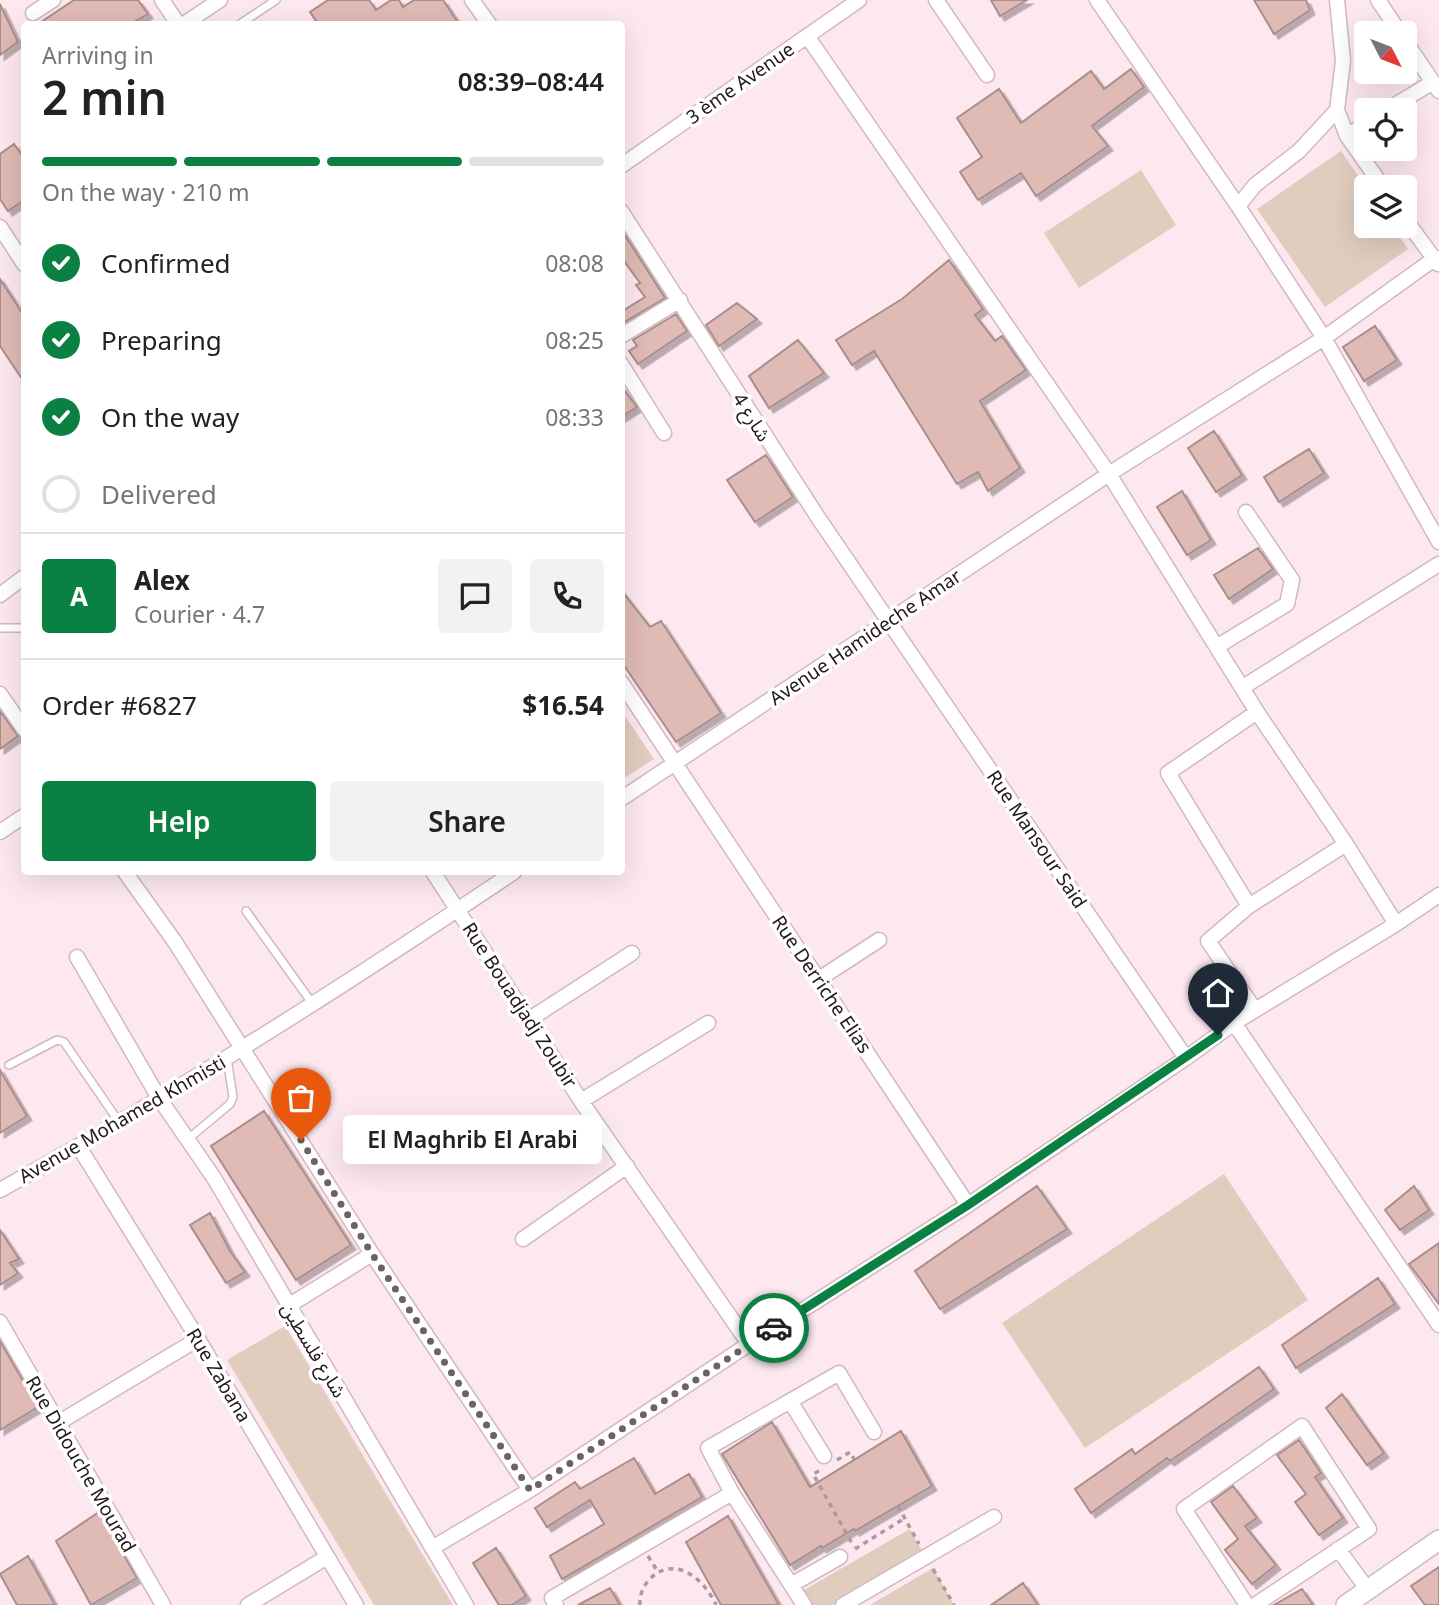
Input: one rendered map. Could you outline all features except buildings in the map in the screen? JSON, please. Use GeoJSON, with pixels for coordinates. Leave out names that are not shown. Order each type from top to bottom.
{"type":"FeatureCollection","features":[{"type":"Feature","properties":{"kind":"main road"},"geometry":{"type":"LineString","coordinates":[[1346,1605],[1439,1540]]}},
{"type":"Feature","properties":{"kind":"street"},"geometry":{"type":"LineString","coordinates":[[33,13],[53,0]]}},
{"type":"Feature","properties":{"kind":"street"},"geometry":{"type":"LineString","coordinates":[[162,0],[176,21]]}},
{"type":"Feature","properties":{"kind":"street"},"geometry":{"type":"LineString","coordinates":[[188,21],[220,0]]}},
{"type":"Feature","properties":{"kind":"street"},"geometry":{"type":"LineString","coordinates":[[472,0],[487,21]]}},
{"type":"Feature","properties":{"kind":"street","name":"3 ème Avenue"},"geometry":{"type":"LineString","coordinates":[[625,163],[859,0]]}},
{"type":"Feature","properties":{"kind":"street"},"geometry":{"type":"LineString","coordinates":[[936,0],[987,75]]}},
{"type":"Feature","properties":{"kind":"street"},"geometry":{"type":"LineString","coordinates":[[1097,0],[1238,206],[1324,338],[1439,542]]}},
{"type":"Feature","properties":{"kind":"street"},"geometry":{"type":"LineString","coordinates":[[1337,0],[1343,61],[1337,110],[1347,136],[1375,175]]}},
{"type":"Feature","properties":{"kind":"street"},"geometry":{"type":"LineString","coordinates":[[1378,0],[1392,21]]}},
{"type":"Feature","properties":{"kind":"street"},"geometry":{"type":"LineString","coordinates":[[807,36],[1109,474],[1257,712],[1396,924]]}},
{"type":"Feature","properties":{"kind":"street"},"geometry":{"type":"LineString","coordinates":[[1412,98],[1436,86],[1418,60]]}},
{"type":"Feature","properties":{"kind":"street"},"geometry":{"type":"LineString","coordinates":[[1238,206],[1255,185],[1299,151],[1337,110]]}},
{"type":"Feature","properties":{"kind":"street"},"geometry":{"type":"LineString","coordinates":[[1347,136],[1354,131]]}},
{"type":"Feature","properties":{"kind":"street","name":"شارع 4"},"geometry":{"type":"LineString","coordinates":[[625,217],[680,300],[743,404],[887,621]]}},
{"type":"Feature","properties":{"kind":"street"},"geometry":{"type":"LineString","coordinates":[[0,227],[21,259]]}},
{"type":"Feature","properties":{"kind":"street"},"geometry":{"type":"LineString","coordinates":[[1417,235],[1437,261]]}},
{"type":"Feature","properties":{"kind":"street","name":"Avenue Hamideche Amar"},"geometry":{"type":"LineString","coordinates":[[625,796],[1109,474],[1324,338],[1437,261]]}},
{"type":"Feature","properties":{"kind":"street"},"geometry":{"type":"LineString","coordinates":[[625,334],[680,300]]}},
{"type":"Feature","properties":{"kind":"street"},"geometry":{"type":"LineString","coordinates":[[625,370],[664,433]]}},
{"type":"Feature","properties":{"kind":"street"},"geometry":{"type":"LineString","coordinates":[[1218,646],[1287,604],[1292,580],[1246,512]]}},
{"type":"Feature","properties":{"kind":"street"},"geometry":{"type":"LineString","coordinates":[[1243,687],[1439,564]]}},
{"type":"Feature","properties":{"kind":"street"},"geometry":{"type":"LineString","coordinates":[[0,595],[21,579]]}},
{"type":"Feature","properties":{"kind":"street","name":"Rue Mansour Said"},"geometry":{"type":"LineString","coordinates":[[887,621],[1186,1059]]}},
{"type":"Feature","properties":{"kind":"street","name":"Rue Derriche Elias"},"geometry":{"type":"LineString","coordinates":[[625,688],[968,1205]]}},
{"type":"Feature","properties":{"kind":"street"},"geometry":{"type":"LineString","coordinates":[[0,694],[21,725]]}},
{"type":"Feature","properties":{"kind":"street"},"geometry":{"type":"LineString","coordinates":[[1249,906],[1168,773],[1257,712]]}},
{"type":"Feature","properties":{"kind":"street"},"geometry":{"type":"LineString","coordinates":[[0,832],[21,818]]}},
{"type":"Feature","properties":{"kind":"street"},"geometry":{"type":"LineString","coordinates":[[1255,1010],[1208,940],[1249,906],[1346,844]]}},
{"type":"Feature","properties":{"kind":"street"},"geometry":{"type":"LineString","coordinates":[[127,875],[175,942],[372,1254],[530,1490]]}},
{"type":"Feature","properties":{"kind":"street","name":"Rue Bouadjadj Zoubir"},"geometry":{"type":"LineString","coordinates":[[435,875],[530,1018],[581,1101],[749,1344]]}},
{"type":"Feature","properties":{"kind":"street"},"geometry":{"type":"LineString","coordinates":[[244,1049],[510,875]]}},
{"type":"Feature","properties":{"kind":"street"},"geometry":{"type":"LineString","coordinates":[[432,1548],[530,1490],[749,1344],[968,1205],[1186,1059],[1234,1023],[1439,895]]}},
{"type":"Feature","properties":{"kind":"street"},"geometry":{"type":"LineString","coordinates":[[819,979],[878,940]]}},
{"type":"Feature","properties":{"kind":"street"},"geometry":{"type":"LineString","coordinates":[[530,1018],[632,953]]}},
{"type":"Feature","properties":{"kind":"street","name":"شارع فلسطين"},"geometry":{"type":"LineString","coordinates":[[77,957],[159,1098],[214,1178],[466,1605]]}},
{"type":"Feature","properties":{"kind":"street"},"geometry":{"type":"LineString","coordinates":[[581,1101],[708,1023]]}},
{"type":"Feature","properties":{"kind":"street"},"geometry":{"type":"LineString","coordinates":[[1234,1023],[1439,1325]]}},
{"type":"Feature","properties":{"kind":"street","name":"Avenue Mohamed Khmisti"},"geometry":{"type":"LineString","coordinates":[[0,1190],[79,1147],[244,1049]]}},
{"type":"Feature","properties":{"kind":"street","name":"Rue Zabana"},"geometry":{"type":"LineString","coordinates":[[79,1147],[198,1339],[356,1605]]}},
{"type":"Feature","properties":{"kind":"street"},"geometry":{"type":"LineString","coordinates":[[523,1239],[627,1166]]}},
{"type":"Feature","properties":{"kind":"street"},"geometry":{"type":"LineString","coordinates":[[288,1306],[372,1254]]}},
{"type":"Feature","properties":{"kind":"street","name":"Rue Didouche Mourad"},"geometry":{"type":"LineString","coordinates":[[1,1326],[163,1605]]}},
{"type":"Feature","properties":{"kind":"street"},"geometry":{"type":"LineString","coordinates":[[58,1423],[198,1339]]}},
{"type":"Feature","properties":{"kind":"street"},"geometry":{"type":"LineString","coordinates":[[804,1605],[732,1493],[708,1448],[839,1373],[874,1432]]}},
{"type":"Feature","properties":{"kind":"street"},"geometry":{"type":"LineString","coordinates":[[790,1401],[826,1463]]}},
{"type":"Feature","properties":{"kind":"street"},"geometry":{"type":"LineString","coordinates":[[1247,1605],[1184,1509],[1302,1426],[1369,1529],[1255,1605]]}},
{"type":"Feature","properties":{"kind":"street"},"geometry":{"type":"LineString","coordinates":[[556,1605],[552,1598],[732,1493]]}},
{"type":"Feature","properties":{"kind":"street"},"geometry":{"type":"LineString","coordinates":[[843,1605],[995,1517]]}},
{"type":"Feature","properties":{"kind":"street"},"geometry":{"type":"LineString","coordinates":[[1338,1549],[1368,1590]]}},
{"type":"Feature","properties":{"kind":"street"},"geometry":{"type":"LineString","coordinates":[[791,1585],[840,1557]]}},
{"type":"Feature","properties":{"kind":"street"},"geometry":{"type":"LineString","coordinates":[[248,1605],[327,1558]]}},
{"type":"Feature","properties":{"kind":"lane"},"geometry":{"type":"LineString","coordinates":[[244,21],[276,0]]}},
{"type":"Feature","properties":{"kind":"lane"},"geometry":{"type":"LineString","coordinates":[[0,628],[21,628]]}},
{"type":"Feature","properties":{"kind":"lane"},"geometry":{"type":"LineString","coordinates":[[246,911],[313,1004]]}},
{"type":"Feature","properties":{"kind":"lane"},"geometry":{"type":"LineString","coordinates":[[9,1065],[57,1040],[64,1042],[120,1122]]}},
{"type":"Feature","properties":{"kind":"lane"},"geometry":{"type":"LineString","coordinates":[[187,1140],[230,1104],[233,1097],[227,1058]]}},
{"type":"Feature","properties":{"kind":"path"},"geometry":{"type":"LineString","coordinates":[[854,1459],[850,1452],[826,1463],[813,1474],[855,1549]]}},
{"type":"Feature","properties":{"kind":"path"},"geometry":{"type":"LineString","coordinates":[[840,1557],[905,1518]]}},
{"type":"Feature","properties":{"kind":"path"},"geometry":{"type":"LineString","coordinates":[[640,1605],[642,1590],[649,1580],[665,1570],[679,1569],[698,1580],[716,1605]]}},
{"type":"Feature","properties":{"kind":"shaded area"},"geometry":{"type":"Polygon","coordinates":[[[1341,151],[1357,175],[1354,175],[1354,238],[1400,238],[1408,249],[1325,307],[1257,209],[1341,151]]]}},
{"type":"Feature","properties":{"kind":"shaded area"},"geometry":{"type":"Polygon","coordinates":[[[1141,170],[1176,225],[1079,288],[1044,233],[1141,170]]]}},
{"type":"Feature","properties":{"kind":"shaded area"},"geometry":{"type":"Polygon","coordinates":[[[625,716],[654,759],[625,777],[625,716]]]}},
{"type":"Feature","properties":{"kind":"shaded area"},"geometry":{"type":"Polygon","coordinates":[[[1224,1174],[1308,1300],[1085,1448],[1002,1323],[1224,1174]]]}},
{"type":"Feature","properties":{"kind":"shaded area"},"geometry":{"type":"Polygon","coordinates":[[[285,1326],[453,1605],[374,1605],[227,1360],[285,1326]]]}},
{"type":"Feature","properties":{"kind":"shaded area"},"geometry":{"type":"Polygon","coordinates":[[[910,1529],[926,1558],[843,1605],[804,1605],[797,1594],[910,1529]]]}},
{"type":"Feature","properties":{"kind":"shaded area"},"geometry":{"type":"Polygon","coordinates":[[[933,1568],[954,1605],[870,1605],[933,1568]]]}},
{"type":"Feature","properties":{"kind":"way so far"},"geometry":{"type":"LineString","coordinates":[[301,1140],[372,1254],[530,1490],[774,1328]]}},
{"type":"Feature","properties":{"kind":"place","name":"El Maghrib El Arabi"},"geometry":{"type":"Point","coordinates":[301,1140]}},
{"type":"Feature","properties":{"kind":"route"},"geometry":{"type":"LineString","coordinates":[[774,1328],[968,1205],[1218,1035]]}}]}
